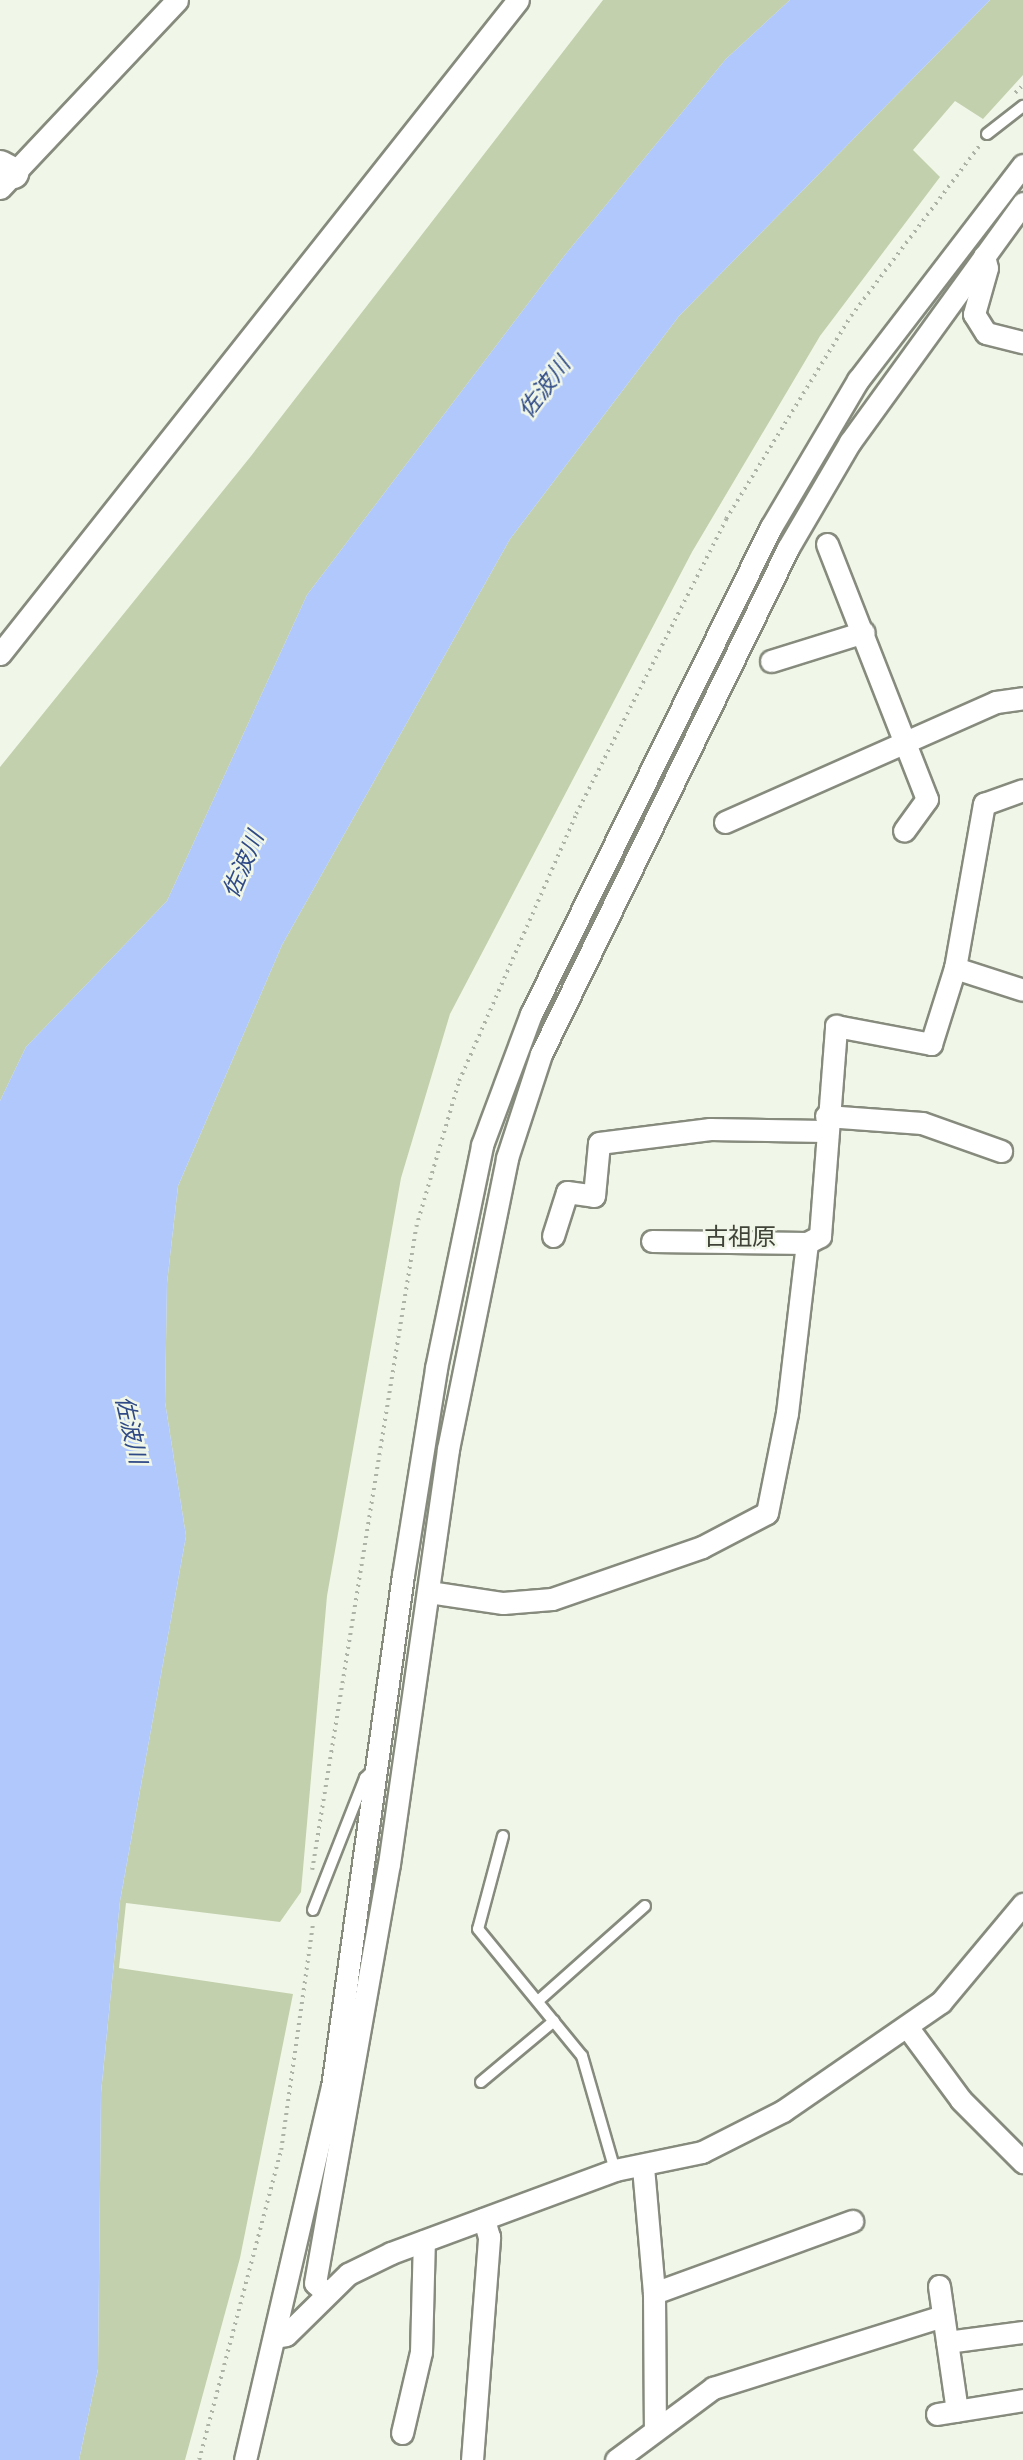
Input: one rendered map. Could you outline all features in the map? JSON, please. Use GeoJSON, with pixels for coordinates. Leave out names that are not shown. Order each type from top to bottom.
{"type":"FeatureCollection","features":[{"type":"Feature","properties":{"kind":"street"},"geometry":{"type":"LineString","coordinates":[[4,176],[177,0]]}},
{"type":"Feature","properties":{"kind":"street"},"geometry":{"type":"LineString","coordinates":[[0,654],[518,0]]}},
{"type":"Feature","properties":{"kind":"street"},"geometry":{"type":"LineString","coordinates":[[245,2460],[332,2087],[376,1767],[459,1247],[482,1145],[531,1014],[771,527],[858,380],[1023,165]]}},
{"type":"Feature","properties":{"kind":"street"},"geometry":{"type":"LineString","coordinates":[[325,2292],[316,2283],[476,1291],[507,1158],[541,1054],[788,548],[850,442],[1023,203]]}},
{"type":"Feature","properties":{"kind":"street"},"geometry":{"type":"LineString","coordinates":[[984,256],[987,268],[974,314],[986,333],[1023,342]]}},
{"type":"Feature","properties":{"kind":"street"},"geometry":{"type":"LineString","coordinates":[[827,544],[864,632],[927,799],[904,831]]}},
{"type":"Feature","properties":{"kind":"street"},"geometry":{"type":"LineString","coordinates":[[771,661],[864,632]]}},
{"type":"Feature","properties":{"kind":"street"},"geometry":{"type":"LineString","coordinates":[[725,822],[996,702],[1023,698]]}},
{"type":"Feature","properties":{"kind":"street"},"geometry":{"type":"LineString","coordinates":[[652,1241],[807,1244],[820,1236],[825,1124],[836,1026],[931,1044],[954,968],[984,804],[1023,790]]}},
{"type":"Feature","properties":{"kind":"street"},"geometry":{"type":"LineString","coordinates":[[954,968],[1023,990]]}},
{"type":"Feature","properties":{"kind":"street"},"geometry":{"type":"LineString","coordinates":[[553,1237],[567,1192],[594,1196],[599,1143],[710,1129],[922,1123],[1001,1151]]}},
{"type":"Feature","properties":{"kind":"street"},"geometry":{"type":"LineString","coordinates":[[429,1592],[503,1603],[552,1600],[702,1547],[767,1513],[787,1413],[807,1244]]}},
{"type":"Feature","properties":{"kind":"street"},"geometry":{"type":"LineString","coordinates":[[275,2337],[286,2335],[325,2292],[348,2274],[424,2241],[615,2170],[643,2167],[702,2152],[783,2110],[908,2028],[976,1967],[1020,1916]]}},
{"type":"Feature","properties":{"kind":"street"},"geometry":{"type":"LineString","coordinates":[[908,2028],[961,2100],[1023,2162]]}},
{"type":"Feature","properties":{"kind":"street"},"geometry":{"type":"LineString","coordinates":[[643,2167],[654,2293],[655,2426]]}},
{"type":"Feature","properties":{"kind":"street"},"geometry":{"type":"LineString","coordinates":[[472,2460],[489,2237],[484,2218]]}},
{"type":"Feature","properties":{"kind":"street"},"geometry":{"type":"LineString","coordinates":[[654,2293],[852,2221]]}},
{"type":"Feature","properties":{"kind":"street"},"geometry":{"type":"LineString","coordinates":[[402,2433],[421,2352],[424,2241]]}},
{"type":"Feature","properties":{"kind":"street"},"geometry":{"type":"LineString","coordinates":[[939,2286],[947,2342],[947,2413],[1023,2400]]}},
{"type":"Feature","properties":{"kind":"street"},"geometry":{"type":"LineString","coordinates":[[616,2460],[655,2426],[713,2388],[943,2315]]}},
{"type":"Feature","properties":{"kind":"street"},"geometry":{"type":"LineString","coordinates":[[947,2342],[1023,2332]]}},
{"type":"Feature","properties":{"kind":"lane"},"geometry":{"type":"LineString","coordinates":[[988,134],[1023,106]]}},
{"type":"Feature","properties":{"kind":"lane"},"geometry":{"type":"LineString","coordinates":[[313,1910],[365,1777],[376,1767]]}},
{"type":"Feature","properties":{"kind":"lane"},"geometry":{"type":"LineString","coordinates":[[503,1836],[478,1928],[582,2056],[615,2170]]}},
{"type":"Feature","properties":{"kind":"lane"},"geometry":{"type":"LineString","coordinates":[[538,2001],[645,1906]]}},
{"type":"Feature","properties":{"kind":"lane"},"geometry":{"type":"LineString","coordinates":[[481,2082],[554,2021]]}},
{"type":"Feature","properties":{"kind":"green space"},"geometry":{"type":"Polygon","coordinates":[[[603,0],[790,0],[726,59],[565,255],[307,595],[167,901],[26,1047],[0,1101],[0,767],[251,456],[603,0]]]}},
{"type":"Feature","properties":{"kind":"green space"},"geometry":{"type":"Polygon","coordinates":[[[990,0],[1023,0],[1023,75],[983,119],[955,101],[913,150],[940,177],[820,336],[692,552],[450,1014],[401,1178],[327,1596],[301,1892],[280,1922],[126,1903],[119,1968],[293,1994],[240,2258],[185,2460],[79,2460],[98,2369],[101,2093],[120,1901],[186,1536],[165,1402],[167,1283],[178,1186],[282,945],[510,539],[679,316],[990,0]]]}},
{"type":"Feature","properties":{"kind":"water","name":"佐波川"},"geometry":{"type":"Polygon","coordinates":[[[790,0],[990,0],[679,316],[510,539],[282,945],[178,1186],[167,1283],[165,1402],[186,1536],[120,1901],[101,2093],[98,2369],[79,2460],[0,2460],[0,1101],[26,1047],[167,901],[307,595],[565,255],[726,59],[790,0]]]}},
{"type":"Feature","properties":{"kind":"district","name":"古祖原"},"geometry":{"type":"Point","coordinates":[740,1238]}}]}
